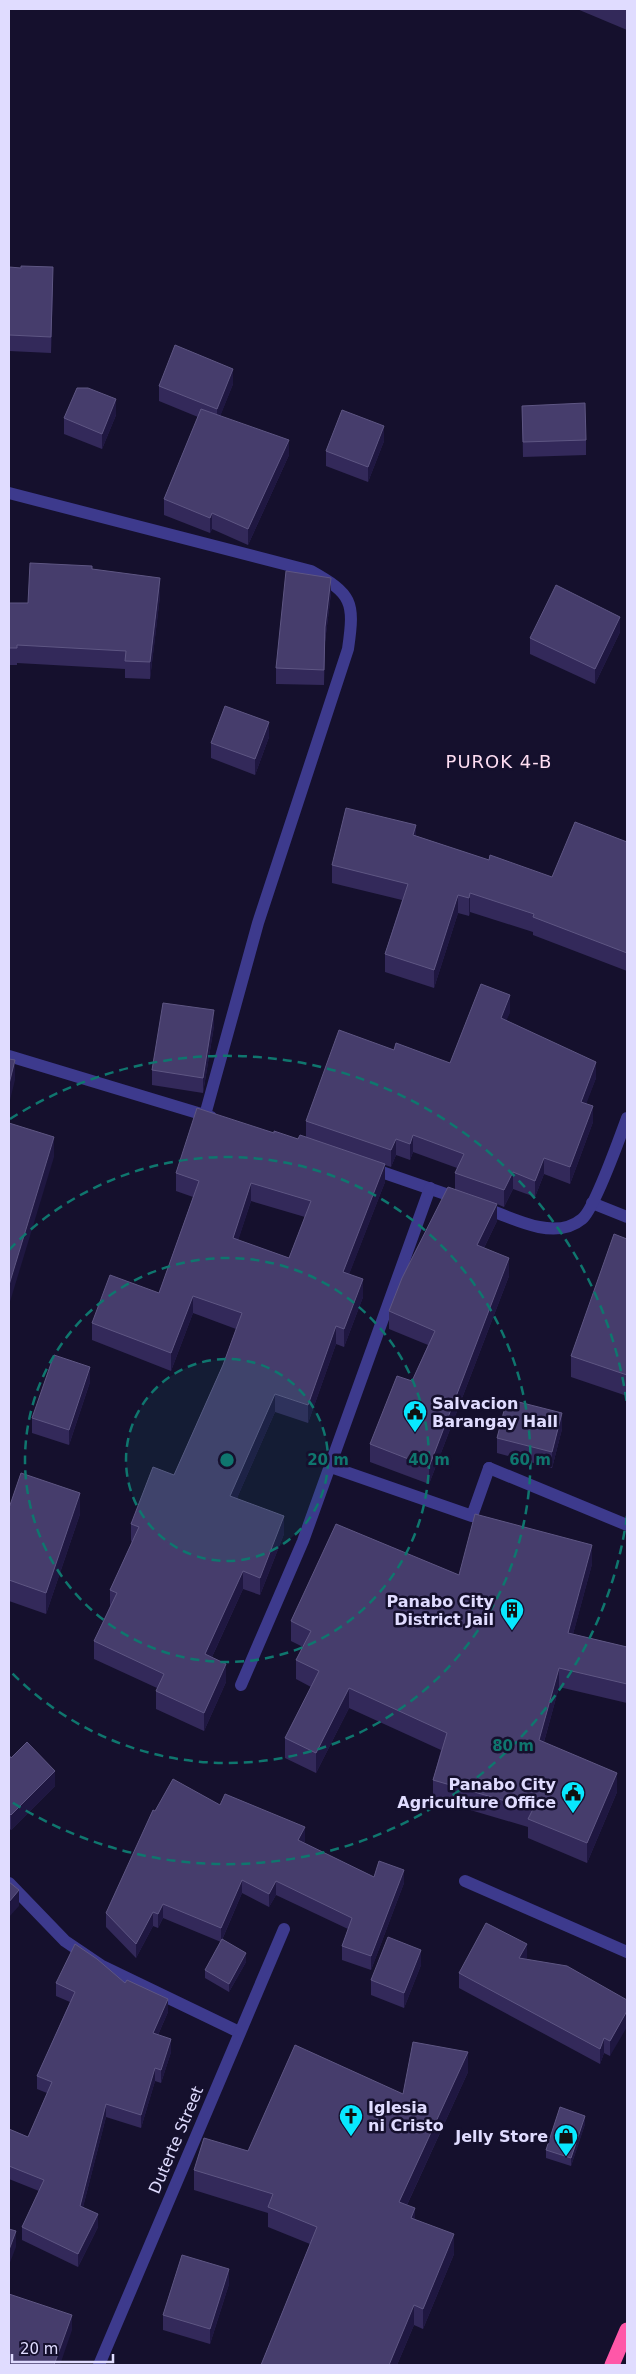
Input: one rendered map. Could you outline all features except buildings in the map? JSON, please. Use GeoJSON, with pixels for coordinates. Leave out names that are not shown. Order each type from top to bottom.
{"type":"FeatureCollection","features":[{"type":"Feature","properties":{"kind":"highway"},"geometry":{"type":"LineString","coordinates":[[612,2365],[627,2330]]}},
{"type":"Feature","properties":{"kind":"street"},"geometry":{"type":"LineString","coordinates":[[9,493],[310,571],[337,586],[349,601],[352,624],[348,648],[258,922],[205,1115]]}},
{"type":"Feature","properties":{"kind":"street"},"geometry":{"type":"LineString","coordinates":[[9,1056],[224,1121]]}},
{"type":"Feature","properties":{"kind":"street"},"geometry":{"type":"LineString","coordinates":[[356,1163],[538,1227],[554,1229],[571,1226],[584,1218],[627,1118]]}},
{"type":"Feature","properties":{"kind":"street"},"geometry":{"type":"LineString","coordinates":[[241,1685],[278,1602],[331,1467],[430,1188]]}},
{"type":"Feature","properties":{"kind":"street"},"geometry":{"type":"LineString","coordinates":[[592,1203],[627,1218]]}},
{"type":"Feature","properties":{"kind":"street"},"geometry":{"type":"LineString","coordinates":[[331,1467],[472,1516],[489,1468],[627,1525]]}},
{"type":"Feature","properties":{"kind":"street"},"geometry":{"type":"LineString","coordinates":[[465,1881],[627,1952]]}},
{"type":"Feature","properties":{"kind":"street"},"geometry":{"type":"LineString","coordinates":[[9,1883],[65,1942],[102,1966],[239,2032]]}},
{"type":"Feature","properties":{"kind":"street","name":"Duterte Street"},"geometry":{"type":"LineString","coordinates":[[99,2365],[284,1929]]}},
{"type":"Feature","properties":{"kind":"place","name":"Salvacion Barangay Hall"},"geometry":{"type":"Point","coordinates":[415,1433]}},
{"type":"Feature","properties":{"kind":"place","name":"Panabo City District Jail"},"geometry":{"type":"Point","coordinates":[512,1631]}},
{"type":"Feature","properties":{"kind":"place","name":"Panabo City Agriculture Office"},"geometry":{"type":"Point","coordinates":[573,1814]}},
{"type":"Feature","properties":{"kind":"place","name":"Iglesia ni Cristo"},"geometry":{"type":"Point","coordinates":[351,2137]}},
{"type":"Feature","properties":{"kind":"place","name":"Jelly Store"},"geometry":{"type":"Point","coordinates":[566,2157]}},
{"type":"Feature","properties":{"kind":"district","name":"PUROK 4-B"},"geometry":{"type":"Point","coordinates":[499,761]}}]}
